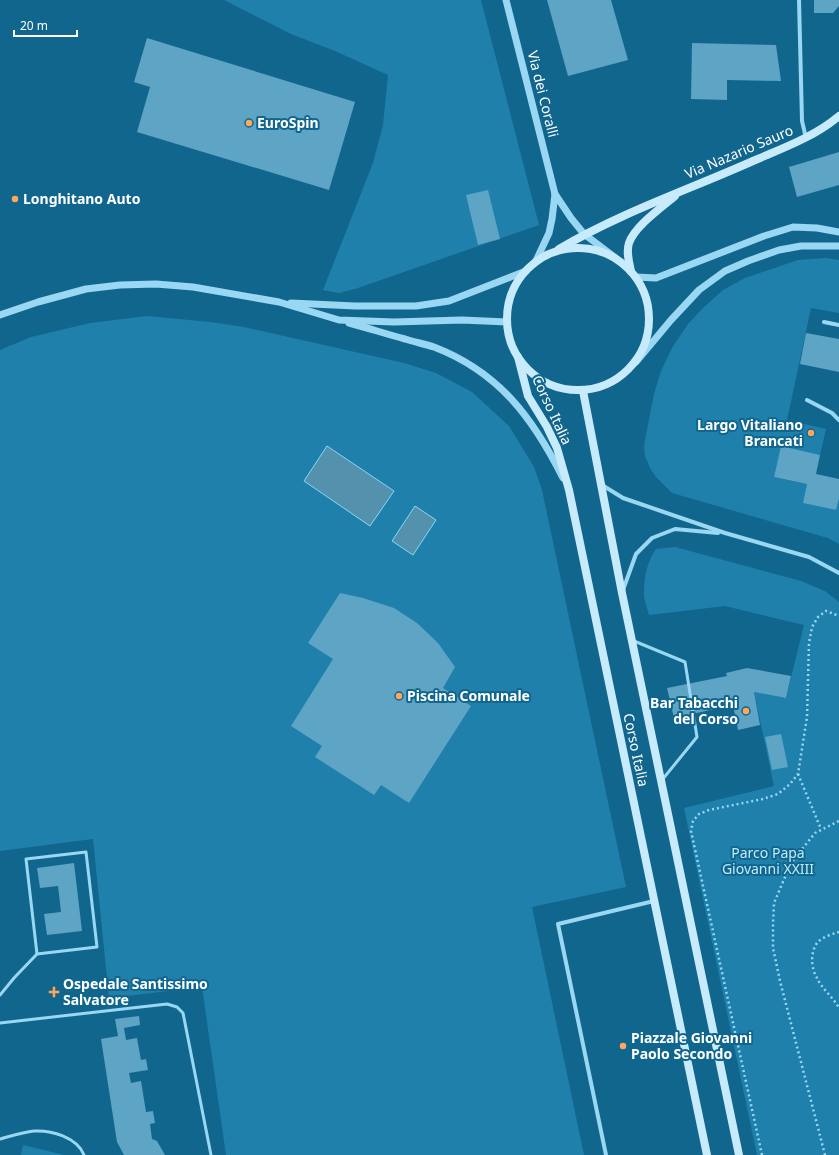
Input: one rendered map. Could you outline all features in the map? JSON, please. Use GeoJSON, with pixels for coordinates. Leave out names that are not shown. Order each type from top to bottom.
{"type":"FeatureCollection","features":[{"type":"Feature","properties":{"kind":"main road","name":"Via Nazario Sauro"},"geometry":{"type":"LineString","coordinates":[[549,254],[584,234],[681,190],[722,175],[806,138],[839,116]]}},
{"type":"Feature","properties":{"kind":"main road"},"geometry":{"type":"LineString","coordinates":[[633,274],[617,259],[600,252],[583,248],[565,249],[549,254],[526,270],[516,286],[509,304],[507,322],[510,340],[518,357],[530,372],[546,383],[564,389],[584,391],[604,386],[621,377],[636,362],[646,342],[650,320],[646,297],[633,274],[628,254],[629,242],[638,228],[681,190]]}},
{"type":"Feature","properties":{"kind":"main road","name":"Corso Italia"},"geometry":{"type":"LineString","coordinates":[[518,357],[528,396],[547,426],[557,448],[568,490],[707,1155]]}},
{"type":"Feature","properties":{"kind":"main road","name":"Corso Italia"},"geometry":{"type":"LineString","coordinates":[[584,391],[622,592],[740,1155]]}},
{"type":"Feature","properties":{"kind":"street","name":"Via dei Coralli"},"geometry":{"type":"LineString","coordinates":[[506,0],[555,194]]}},
{"type":"Feature","properties":{"kind":"street"},"geometry":{"type":"LineString","coordinates":[[799,0],[802,121],[806,138]]}},
{"type":"Feature","properties":{"kind":"street"},"geometry":{"type":"LineString","coordinates":[[555,194],[584,234],[617,259]]}},
{"type":"Feature","properties":{"kind":"street"},"geometry":{"type":"LineString","coordinates":[[535,263],[549,233],[555,194]]}},
{"type":"Feature","properties":{"kind":"street"},"geometry":{"type":"LineString","coordinates":[[633,274],[656,278],[764,236],[793,227],[817,228],[839,232]]}},
{"type":"Feature","properties":{"kind":"street"},"geometry":{"type":"LineString","coordinates":[[636,362],[671,320],[699,290],[725,271],[779,250],[801,246],[839,246]]}},
{"type":"Feature","properties":{"kind":"street"},"geometry":{"type":"LineString","coordinates":[[279,302],[355,306],[416,306],[449,301],[526,270]]}},
{"type":"Feature","properties":{"kind":"street"},"geometry":{"type":"LineString","coordinates":[[0,315],[38,302],[86,289],[120,285],[156,284],[193,287],[279,302],[434,347],[469,364],[496,383],[511,398],[538,431],[553,457],[568,490]]}},
{"type":"Feature","properties":{"kind":"street"},"geometry":{"type":"LineString","coordinates":[[339,320],[394,322],[462,320],[507,322]]}},
{"type":"Feature","properties":{"kind":"street"},"geometry":{"type":"LineString","coordinates":[[824,322],[839,325]]}},
{"type":"Feature","properties":{"kind":"street"},"geometry":{"type":"LineString","coordinates":[[808,400],[832,413],[839,420]]}},
{"type":"Feature","properties":{"kind":"street"},"geometry":{"type":"LineString","coordinates":[[602,484],[623,498],[725,534],[809,557],[839,573]]}},
{"type":"Feature","properties":{"kind":"street"},"geometry":{"type":"LineString","coordinates":[[622,592],[636,554],[652,538],[674,529],[725,534]]}},
{"type":"Feature","properties":{"kind":"street"},"geometry":{"type":"LineString","coordinates":[[606,1155],[558,924],[654,901]]}},
{"type":"Feature","properties":{"kind":"lane"},"geometry":{"type":"LineString","coordinates":[[632,640],[685,662],[698,737],[661,781]]}},
{"type":"Feature","properties":{"kind":"lane"},"geometry":{"type":"LineString","coordinates":[[0,995],[37,954],[97,947],[86,852],[26,859],[37,954]]}},
{"type":"Feature","properties":{"kind":"lane"},"geometry":{"type":"LineString","coordinates":[[0,1023],[167,1004],[177,1007],[183,1013],[211,1155]]}},
{"type":"Feature","properties":{"kind":"lane"},"geometry":{"type":"LineString","coordinates":[[0,1139],[34,1131],[61,1134],[76,1143],[84,1155]]}},
{"type":"Feature","properties":{"kind":"path"},"geometry":{"type":"LineString","coordinates":[[762,1155],[692,831],[694,821],[699,814],[709,810],[763,799],[778,794],[790,784],[798,774],[807,717],[809,643],[812,627],[818,617],[826,611],[839,616]]}},
{"type":"Feature","properties":{"kind":"path"},"geometry":{"type":"LineString","coordinates":[[798,774],[820,829]]}},
{"type":"Feature","properties":{"kind":"path"},"geometry":{"type":"LineString","coordinates":[[826,1155],[772,948],[774,903],[791,863],[815,833],[820,829],[839,821]]}},
{"type":"Feature","properties":{"kind":"path"},"geometry":{"type":"LineString","coordinates":[[839,932],[828,935],[818,942],[813,953],[812,967],[816,978],[839,1008]]}},
{"type":"Feature","properties":{"kind":"green space"},"geometry":{"type":"Polygon","coordinates":[[[224,0],[481,0],[539,225],[358,288],[339,293],[323,290],[373,163],[383,125],[388,75],[335,51],[291,34],[224,0]]]}},
{"type":"Feature","properties":{"kind":"green space"},"geometry":{"type":"Polygon","coordinates":[[[826,258],[839,260],[839,313],[811,308],[787,420],[826,429],[820,455],[781,447],[774,477],[807,484],[804,503],[836,510],[839,499],[839,544],[828,538],[672,493],[656,477],[650,468],[645,456],[644,445],[654,394],[661,371],[672,348],[688,324],[704,307],[723,290],[745,278],[798,260],[826,258]]]}},
{"type":"Feature","properties":{"kind":"green space"},"geometry":{"type":"Polygon","coordinates":[[[147,316],[244,327],[404,363],[436,373],[472,392],[509,426],[534,467],[542,490],[626,887],[532,907],[584,1155],[226,1155],[202,987],[109,998],[93,839],[0,851],[0,350],[31,337],[90,323],[147,316]]]}},
{"type":"Feature","properties":{"kind":"green space","name":"Parco Papa Giovanni XXIII"},"geometry":{"type":"Polygon","coordinates":[[[675,547],[801,581],[825,591],[839,602],[839,1155],[757,1155],[684,808],[774,786],[754,692],[786,698],[804,625],[725,606],[649,615],[644,593],[645,576],[648,564],[656,549],[675,547]]]}},
{"type":"Feature","properties":{"kind":"green space"},"geometry":{"type":"Polygon","coordinates":[[[23,1145],[64,1155],[21,1155],[23,1145]]]}},
{"type":"Feature","properties":{"kind":"shaded area"},"geometry":{"type":"Polygon","coordinates":[[[327,446],[394,491],[370,526],[304,481],[327,446]]]}},
{"type":"Feature","properties":{"kind":"shaded area"},"geometry":{"type":"Polygon","coordinates":[[[415,506],[436,520],[413,555],[392,541],[415,506]]]}},
{"type":"Feature","properties":{"kind":"building"},"geometry":{"type":"Polygon","coordinates":[[[547,0],[611,0],[628,60],[568,76],[547,0]]]}},
{"type":"Feature","properties":{"kind":"building"},"geometry":{"type":"Polygon","coordinates":[[[814,0],[839,0],[839,6],[833,13],[814,13],[814,0]]]}},
{"type":"Feature","properties":{"kind":"building"},"geometry":{"type":"Polygon","coordinates":[[[147,38],[355,102],[329,190],[137,132],[150,87],[134,82],[147,38]]]}},
{"type":"Feature","properties":{"kind":"building"},"geometry":{"type":"Polygon","coordinates":[[[692,43],[776,45],[781,81],[727,80],[727,100],[691,99],[692,43]]]}},
{"type":"Feature","properties":{"kind":"building"},"geometry":{"type":"Polygon","coordinates":[[[839,152],[839,185],[797,197],[789,167],[839,152]]]}},
{"type":"Feature","properties":{"kind":"building"},"geometry":{"type":"Polygon","coordinates":[[[488,190],[500,239],[478,245],[466,195],[488,190]]]}},
{"type":"Feature","properties":{"kind":"building"},"geometry":{"type":"Polygon","coordinates":[[[806,333],[839,339],[839,372],[800,364],[806,333]]]}},
{"type":"Feature","properties":{"kind":"building"},"geometry":{"type":"Polygon","coordinates":[[[781,446],[820,455],[816,474],[839,479],[839,499],[836,510],[803,503],[807,484],[774,477],[781,446]]]}},
{"type":"Feature","properties":{"kind":"building"},"geometry":{"type":"Polygon","coordinates":[[[340,593],[363,598],[394,608],[417,623],[438,643],[455,667],[443,688],[471,706],[409,803],[381,785],[374,795],[315,757],[322,746],[291,726],[333,659],[308,643],[340,593]]]}},
{"type":"Feature","properties":{"kind":"building"},"geometry":{"type":"Polygon","coordinates":[[[747,668],[791,676],[786,698],[754,692],[760,725],[738,730],[733,705],[674,718],[667,688],[727,676],[726,673],[747,668]]]}},
{"type":"Feature","properties":{"kind":"building"},"geometry":{"type":"Polygon","coordinates":[[[781,734],[788,767],[772,770],[765,737],[781,734]]]}},
{"type":"Feature","properties":{"kind":"building"},"geometry":{"type":"Polygon","coordinates":[[[74,863],[82,931],[47,935],[44,914],[61,912],[58,886],[40,888],[37,868],[74,863]]]}},
{"type":"Feature","properties":{"kind":"building"},"geometry":{"type":"Polygon","coordinates":[[[139,1016],[140,1025],[124,1028],[126,1040],[137,1038],[141,1060],[146,1059],[148,1070],[129,1073],[131,1083],[141,1081],[146,1112],[153,1111],[155,1123],[150,1124],[152,1139],[157,1141],[165,1155],[124,1155],[117,1142],[101,1039],[118,1036],[115,1019],[139,1016]]]}},
{"type":"Feature","properties":{"kind":"place","name":"EuroSpin"},"geometry":{"type":"Point","coordinates":[249,123]}},
{"type":"Feature","properties":{"kind":"place","name":"Longhitano Auto"},"geometry":{"type":"Point","coordinates":[15,199]}},
{"type":"Feature","properties":{"kind":"place","name":"Largo Vitaliano Brancati"},"geometry":{"type":"Point","coordinates":[811,433]}},
{"type":"Feature","properties":{"kind":"place","name":"Piscina Comunale"},"geometry":{"type":"Point","coordinates":[399,696]}},
{"type":"Feature","properties":{"kind":"place","name":"Bar Tabacchi del Corso"},"geometry":{"type":"Point","coordinates":[746,711]}},
{"type":"Feature","properties":{"kind":"place","name":"Ospedale Santissimo Salvatore"},"geometry":{"type":"Point","coordinates":[54,992]}},
{"type":"Feature","properties":{"kind":"place","name":"Piazzale Giovanni Paolo Secondo"},"geometry":{"type":"Point","coordinates":[623,1046]}}]}
